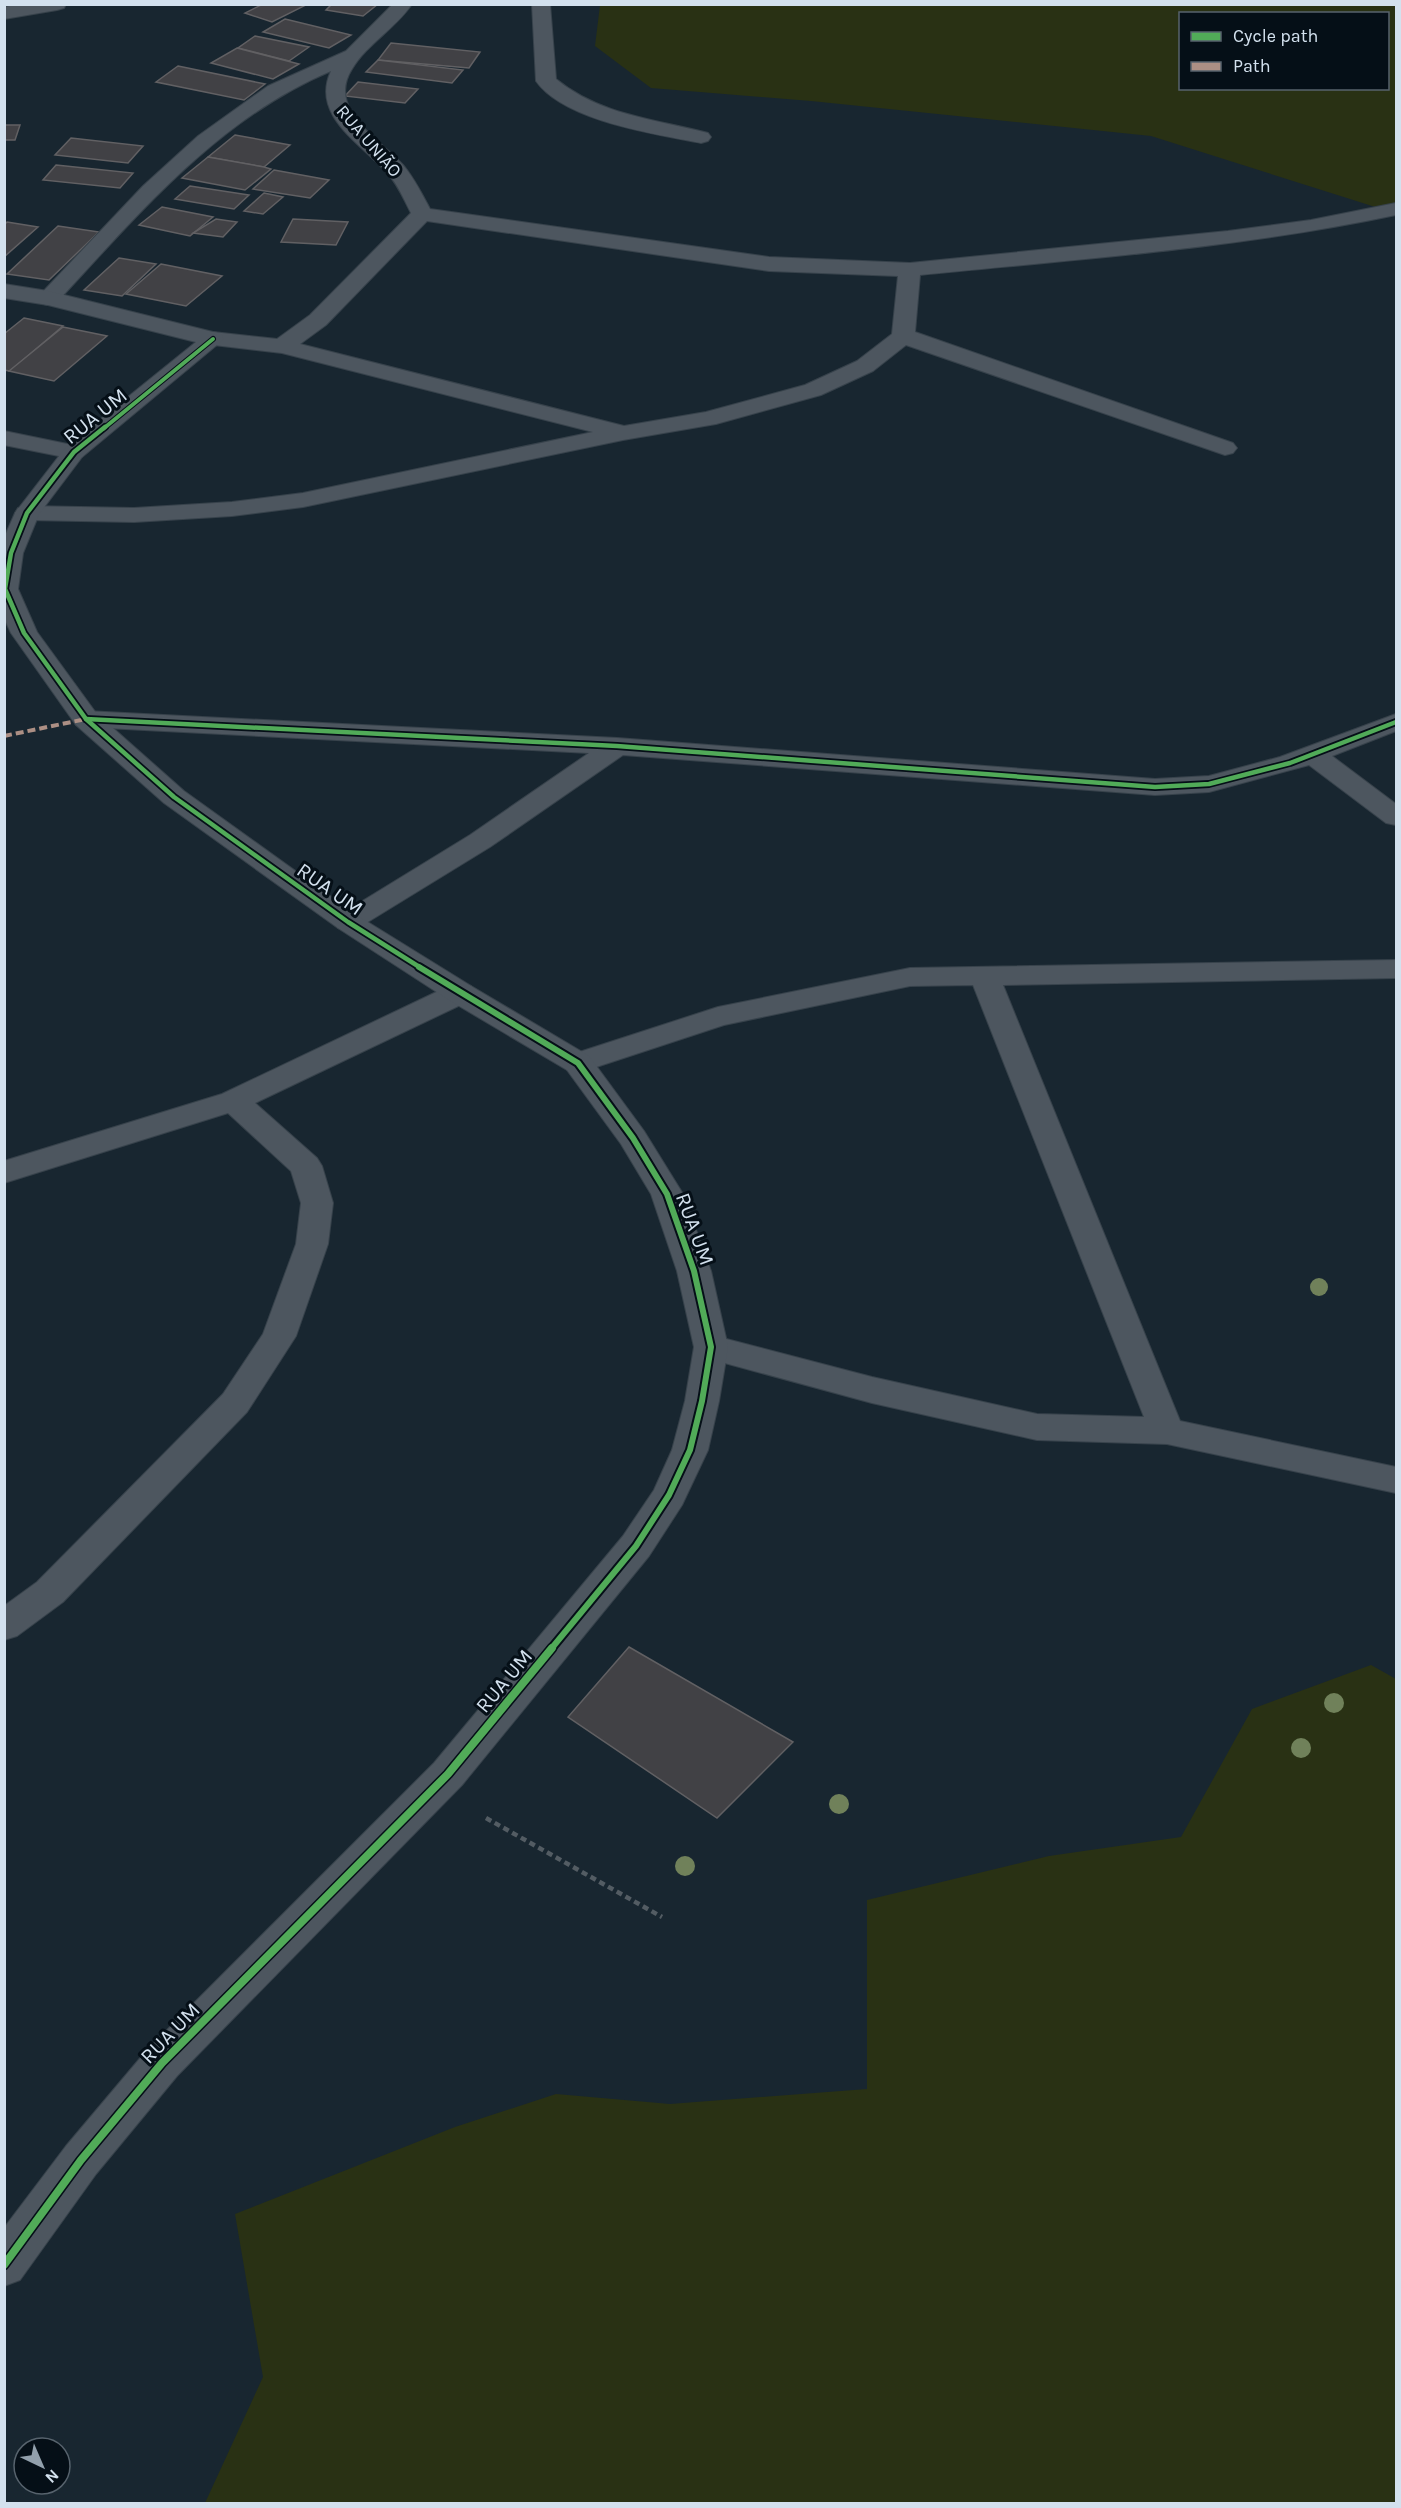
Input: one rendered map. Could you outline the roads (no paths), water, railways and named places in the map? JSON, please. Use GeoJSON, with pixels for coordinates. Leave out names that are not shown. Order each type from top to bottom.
{"type":"FeatureCollection","features":[{"type":"Feature","properties":{"kind":"street"},"geometry":{"type":"LineString","coordinates":[[4,12],[57,4]]}},
{"type":"Feature","properties":{"kind":"street","name":"RUA UNIÃO"},"geometry":{"type":"LineString","coordinates":[[402,4],[382,28],[352,55],[334,84],[333,95],[337,110],[398,172],[422,214]]}},
{"type":"Feature","properties":{"kind":"street"},"geometry":{"type":"LineString","coordinates":[[541,4],[546,81],[561,95],[630,122],[701,137]]}},
{"type":"Feature","properties":{"kind":"street"},"geometry":{"type":"LineString","coordinates":[[48,298],[144,197],[226,122],[287,84],[352,55]]}},
{"type":"Feature","properties":{"kind":"street"},"geometry":{"type":"LineString","coordinates":[[282,346],[318,320],[422,214],[769,264],[910,270],[1228,237],[1311,225],[1396,209]]}},
{"type":"Feature","properties":{"kind":"street"},"geometry":{"type":"LineString","coordinates":[[27,513],[134,515],[232,509],[303,500],[623,433],[708,419],[813,390],[865,366],[903,336],[910,270]]}},
{"type":"Feature","properties":{"kind":"street"},"geometry":{"type":"LineString","coordinates":[[4,291],[48,298],[213,339],[282,346],[623,433]]}},
{"type":"Feature","properties":{"kind":"street"},"geometry":{"type":"LineString","coordinates":[[903,336],[1225,448]]}},
{"type":"Feature","properties":{"kind":"street","name":"RUA UM"},"geometry":{"type":"LineString","coordinates":[[4,2265],[81,2160],[162,2063],[304,1922],[447,1774],[636,1546],[669,1495],[690,1450],[702,1401],[711,1347],[694,1271],[667,1194],[633,1138],[578,1063],[460,993],[348,922],[174,797],[86,719],[24,633],[5,589],[10,553],[27,513],[74,452],[213,339]]}},
{"type":"Feature","properties":{"kind":"street"},"geometry":{"type":"LineString","coordinates":[[4,438],[74,452]]}},
{"type":"Feature","properties":{"kind":"street"},"geometry":{"type":"LineString","coordinates":[[86,719],[617,746],[1155,787],[1209,784],[1290,763],[1396,722]]}},
{"type":"Feature","properties":{"kind":"street"},"geometry":{"type":"LineString","coordinates":[[348,922],[480,841],[617,746]]}},
{"type":"Feature","properties":{"kind":"street"},"geometry":{"type":"LineString","coordinates":[[1311,754],[1396,817]]}},
{"type":"Feature","properties":{"kind":"street"},"geometry":{"type":"LineString","coordinates":[[578,1063],[718,1017],[910,977],[1396,969]]}},
{"type":"Feature","properties":{"kind":"street"},"geometry":{"type":"LineString","coordinates":[[984,975],[1167,1431]]}},
{"type":"Feature","properties":{"kind":"street"},"geometry":{"type":"LineString","coordinates":[[4,1172],[233,1101],[460,993]]}},
{"type":"Feature","properties":{"kind":"street"},"geometry":{"type":"LineString","coordinates":[[4,1626],[50,1592],[235,1403],[279,1336],[312,1244],[317,1203],[306,1166],[233,1101]]}},
{"type":"Feature","properties":{"kind":"street"},"geometry":{"type":"LineString","coordinates":[[711,1347],[872,1390],[1037,1427],[1167,1431],[1396,1480]]}}]}
